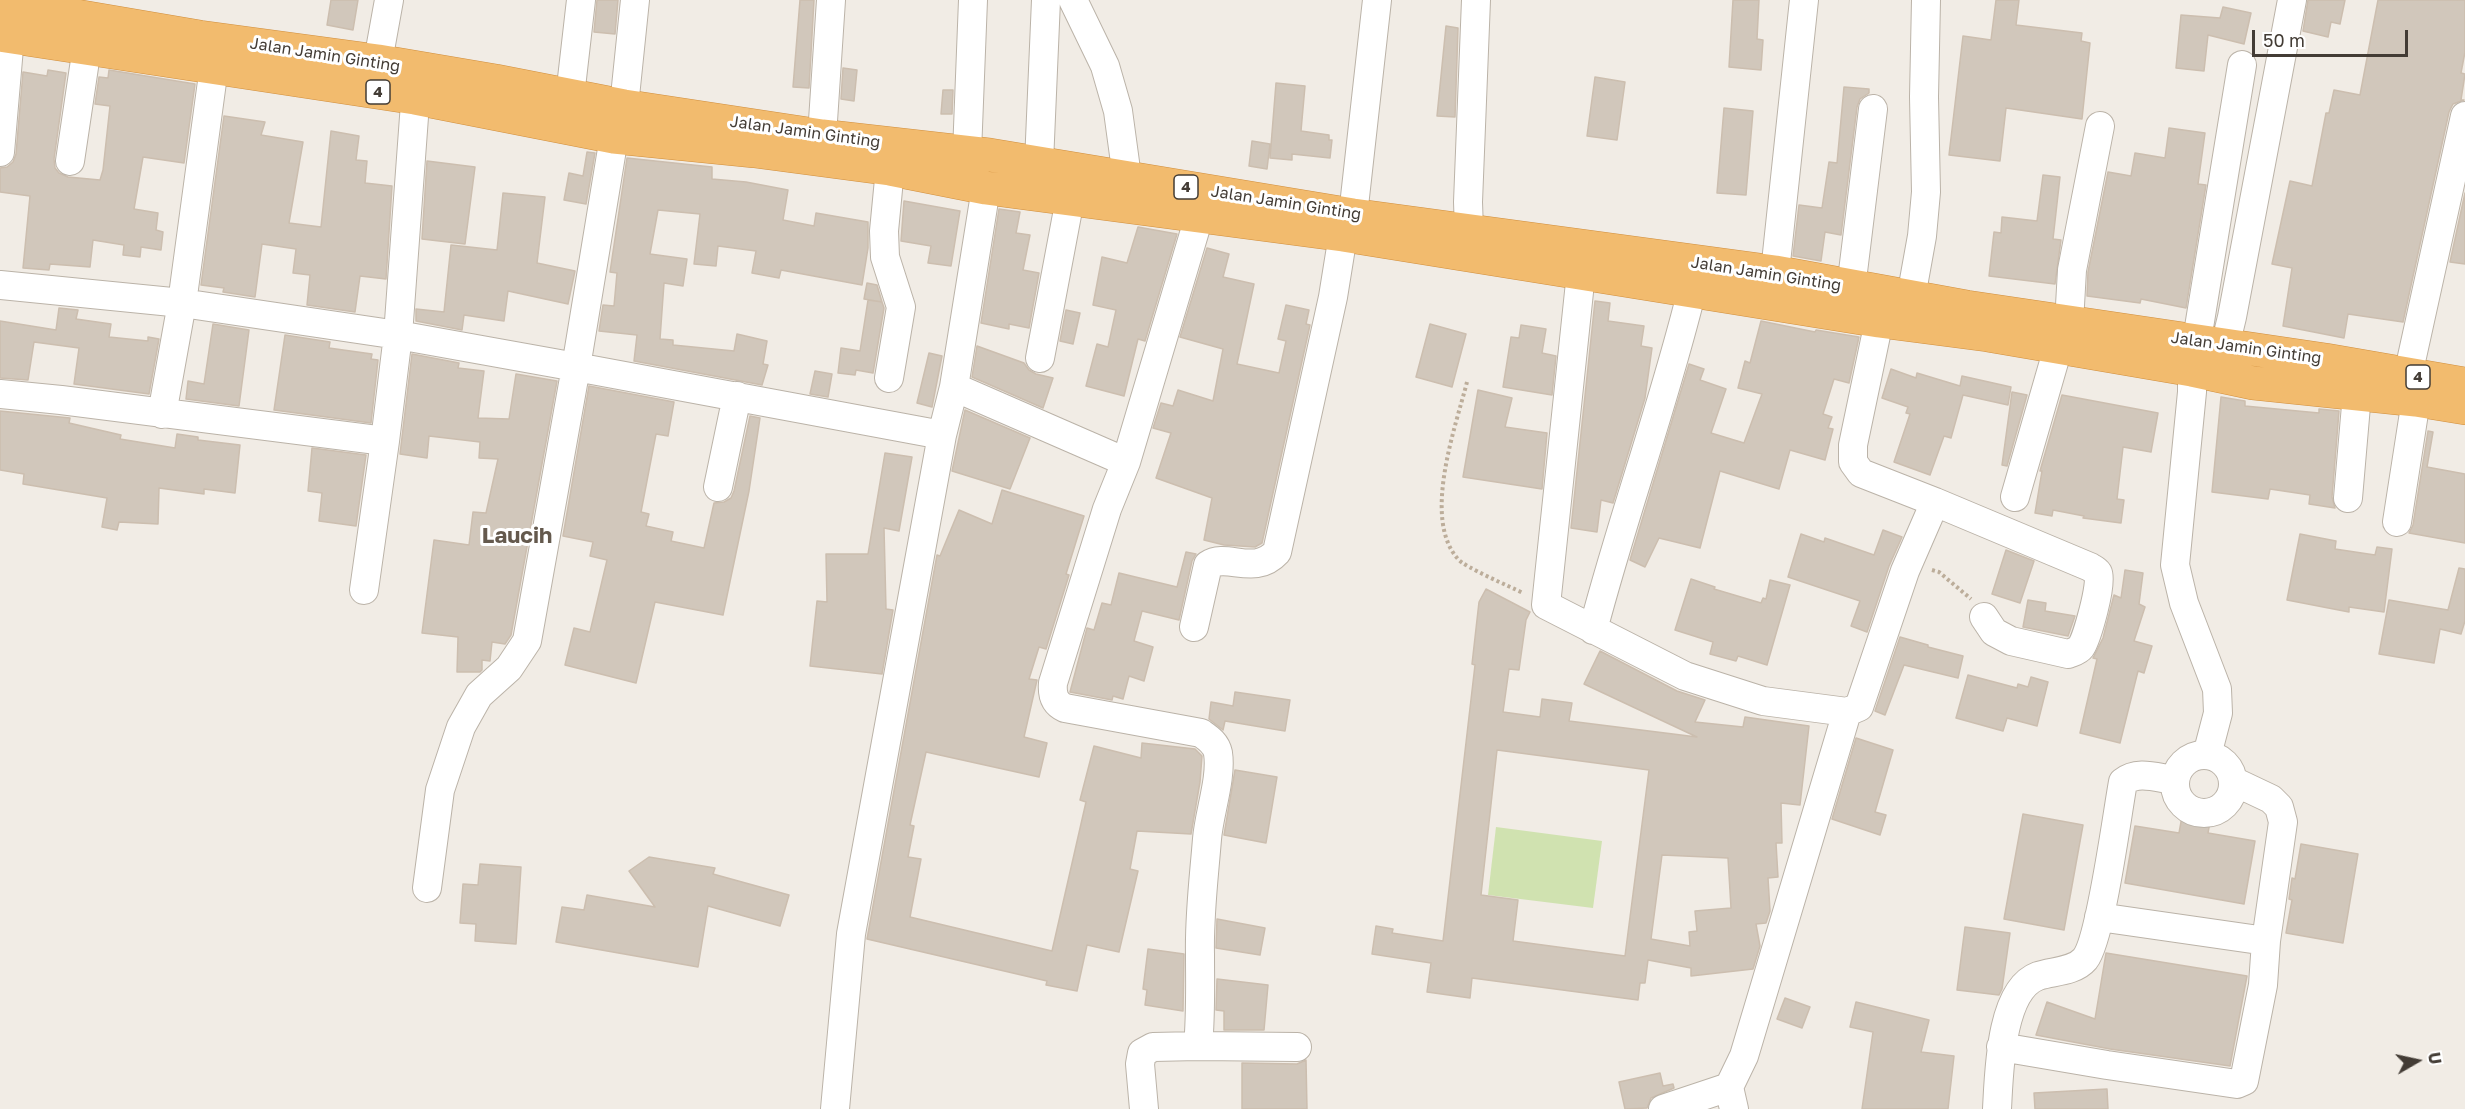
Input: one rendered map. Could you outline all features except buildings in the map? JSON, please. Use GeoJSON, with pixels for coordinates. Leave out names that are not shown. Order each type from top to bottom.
{"type":"FeatureCollection","features":[{"type":"Feature","properties":{"kind":"highway","name":"Jalan Jamin Ginting"},"geometry":{"type":"LineString","coordinates":[[0,3],[200,37],[378,61],[416,84],[614,137],[754,151],[890,170],[986,188],[1199,217],[1469,230],[1775,272],[1851,288],[1911,297],[2063,335]]}},
{"type":"Feature","properties":{"kind":"highway","name":"Jalan Jamin Ginting"},"geometry":{"type":"LineString","coordinates":[[5,36],[214,67],[416,84],[496,81],[624,106],[822,136],[1040,163],[1127,177],[1581,273],[1879,321],[1987,335],[2063,335],[2204,352],[2326,360],[2412,387],[2465,408]]}},
{"type":"Feature","properties":{"kind":"highway","name":"Jalan Jamin Ginting"},"geometry":{"type":"LineString","coordinates":[[2204,352],[2253,383],[2357,394],[2412,387],[2465,384]]}},
{"type":"Feature","properties":{"kind":"street"},"geometry":{"type":"LineString","coordinates":[[378,61],[389,0]]}},
{"type":"Feature","properties":{"kind":"street"},"geometry":{"type":"LineString","coordinates":[[570,96],[581,0]]}},
{"type":"Feature","properties":{"kind":"street"},"geometry":{"type":"LineString","coordinates":[[624,106],[635,0]]}},
{"type":"Feature","properties":{"kind":"street"},"geometry":{"type":"LineString","coordinates":[[822,136],[831,0]]}},
{"type":"Feature","properties":{"kind":"street"},"geometry":{"type":"LineString","coordinates":[[967,153],[973,0]]}},
{"type":"Feature","properties":{"kind":"street"},"geometry":{"type":"LineString","coordinates":[[1040,163],[1046,0]]}},
{"type":"Feature","properties":{"kind":"street"},"geometry":{"type":"LineString","coordinates":[[1073,0],[1105,66],[1118,111],[1127,177]]}},
{"type":"Feature","properties":{"kind":"street"},"geometry":{"type":"LineString","coordinates":[[1194,627],[1208,565],[1215,562],[1259,564],[1269,561],[1277,552],[1348,225],[1377,0]]}},
{"type":"Feature","properties":{"kind":"street"},"geometry":{"type":"LineString","coordinates":[[1469,230],[1468,202],[1476,0]]}},
{"type":"Feature","properties":{"kind":"street"},"geometry":{"type":"LineString","coordinates":[[1775,272],[1803,0]]}},
{"type":"Feature","properties":{"kind":"street"},"geometry":{"type":"LineString","coordinates":[[1911,297],[1922,236],[1926,192],[1924,97],[1926,0]]}},
{"type":"Feature","properties":{"kind":"street"},"geometry":{"type":"LineString","coordinates":[[2204,352],[2232,317],[2292,0]]}},
{"type":"Feature","properties":{"kind":"street"},"geometry":{"type":"LineString","coordinates":[[0,152],[5,36]]}},
{"type":"Feature","properties":{"kind":"street"},"geometry":{"type":"LineString","coordinates":[[70,161],[87,47]]}},
{"type":"Feature","properties":{"kind":"street"},"geometry":{"type":"LineString","coordinates":[[2207,755],[2218,713],[2217,689],[2184,603],[2175,565],[2192,392],[2204,352],[2242,65]]}},
{"type":"Feature","properties":{"kind":"street"},"geometry":{"type":"LineString","coordinates":[[162,414],[182,303],[214,67]]}},
{"type":"Feature","properties":{"kind":"street"},"geometry":{"type":"LineString","coordinates":[[364,590],[386,441],[398,335],[416,84]]}},
{"type":"Feature","properties":{"kind":"street"},"geometry":{"type":"LineString","coordinates":[[1851,288],[1873,109]]}},
{"type":"Feature","properties":{"kind":"street"},"geometry":{"type":"LineString","coordinates":[[2397,522],[2412,387],[2465,116]]}},
{"type":"Feature","properties":{"kind":"street"},"geometry":{"type":"LineString","coordinates":[[2015,497],[2063,335],[2100,126]]}},
{"type":"Feature","properties":{"kind":"street"},"geometry":{"type":"LineString","coordinates":[[427,888],[440,790],[461,728],[479,695],[509,668],[527,641],[614,137]]}},
{"type":"Feature","properties":{"kind":"street"},"geometry":{"type":"LineString","coordinates":[[889,378],[901,308],[885,257],[884,231],[890,170]]}},
{"type":"Feature","properties":{"kind":"street"},"geometry":{"type":"LineString","coordinates":[[836,1109],[851,934],[942,435],[954,387],[986,188]]}},
{"type":"Feature","properties":{"kind":"street"},"geometry":{"type":"LineString","coordinates":[[1040,358],[1070,199]]}},
{"type":"Feature","properties":{"kind":"street"},"geometry":{"type":"LineString","coordinates":[[1198,1046],[1202,1006],[1200,953],[1205,858],[1218,752],[1201,733],[1065,708],[1056,702],[1053,683],[1107,509],[1126,462],[1199,217]]}},
{"type":"Feature","properties":{"kind":"street"},"geometry":{"type":"LineString","coordinates":[[1581,273],[1546,605],[1696,680],[1763,701],[1847,712],[1859,707],[1905,571],[1935,502]]}},
{"type":"Feature","properties":{"kind":"street"},"geometry":{"type":"LineString","coordinates":[[0,285],[182,303],[398,335],[942,435]]}},
{"type":"Feature","properties":{"kind":"street"},"geometry":{"type":"LineString","coordinates":[[1593,630],[1621,526],[1673,366],[1692,291]]}},
{"type":"Feature","properties":{"kind":"street"},"geometry":{"type":"LineString","coordinates":[[1879,321],[1853,445],[1853,462],[1861,473],[2069,558],[2098,573],[2100,582],[2093,609],[2081,646],[2076,651],[2068,654],[2011,641],[1994,632],[1983,617]]}},
{"type":"Feature","properties":{"kind":"street"},"geometry":{"type":"LineString","coordinates":[[954,387],[1126,462]]}},
{"type":"Feature","properties":{"kind":"street"},"geometry":{"type":"LineString","coordinates":[[0,394],[61,399],[162,414],[386,441]]}},
{"type":"Feature","properties":{"kind":"street"},"geometry":{"type":"LineString","coordinates":[[2348,498],[2357,394]]}},
{"type":"Feature","properties":{"kind":"street"},"geometry":{"type":"LineString","coordinates":[[718,487],[737,396]]}},
{"type":"Feature","properties":{"kind":"street"},"geometry":{"type":"LineString","coordinates":[[1663,1109],[1731,1098],[1847,712]]}},
{"type":"Feature","properties":{"kind":"street"},"geometry":{"type":"LineString","coordinates":[[2207,755],[2215,757],[2227,766],[2233,781],[2229,800],[2222,808],[2204,814],[2185,807],[2175,790],[2175,780],[2178,770],[2186,761],[2196,756],[2207,755]]}},
{"type":"Feature","properties":{"kind":"street"},"geometry":{"type":"LineString","coordinates":[[1996,1109],[2001,1047],[2016,995],[2027,982],[2033,979],[2084,961],[2090,950],[2099,917],[2123,782],[2130,776],[2138,774],[2175,780]]}},
{"type":"Feature","properties":{"kind":"street"},"geometry":{"type":"LineString","coordinates":[[2001,1047],[2107,1065],[2240,1083],[2244,1081],[2263,985],[2266,941],[2283,822],[2279,807],[2271,799],[2233,781]]}},
{"type":"Feature","properties":{"kind":"street"},"geometry":{"type":"LineString","coordinates":[[2099,917],[2266,941]]}},
{"type":"Feature","properties":{"kind":"street"},"geometry":{"type":"LineString","coordinates":[[1144,1109],[1140,1064],[1142,1053],[1153,1047],[1297,1047]]}},
{"type":"Feature","properties":{"kind":"path"},"geometry":{"type":"LineString","coordinates":[[1467,382],[1442,496],[1443,530],[1458,560],[1546,605]]}},
{"type":"Feature","properties":{"kind":"path"},"geometry":{"type":"LineString","coordinates":[[1905,571],[1924,568],[1939,572],[1968,595],[1983,617]]}},
{"type":"Feature","properties":{"kind":"green space"},"geometry":{"type":"Polygon","coordinates":[[[1496,827],[1602,841],[1593,908],[1488,895],[1496,827]]]}},
{"type":"Feature","properties":{"kind":"district","name":"Laucih"},"geometry":{"type":"Point","coordinates":[517,536]}}]}
